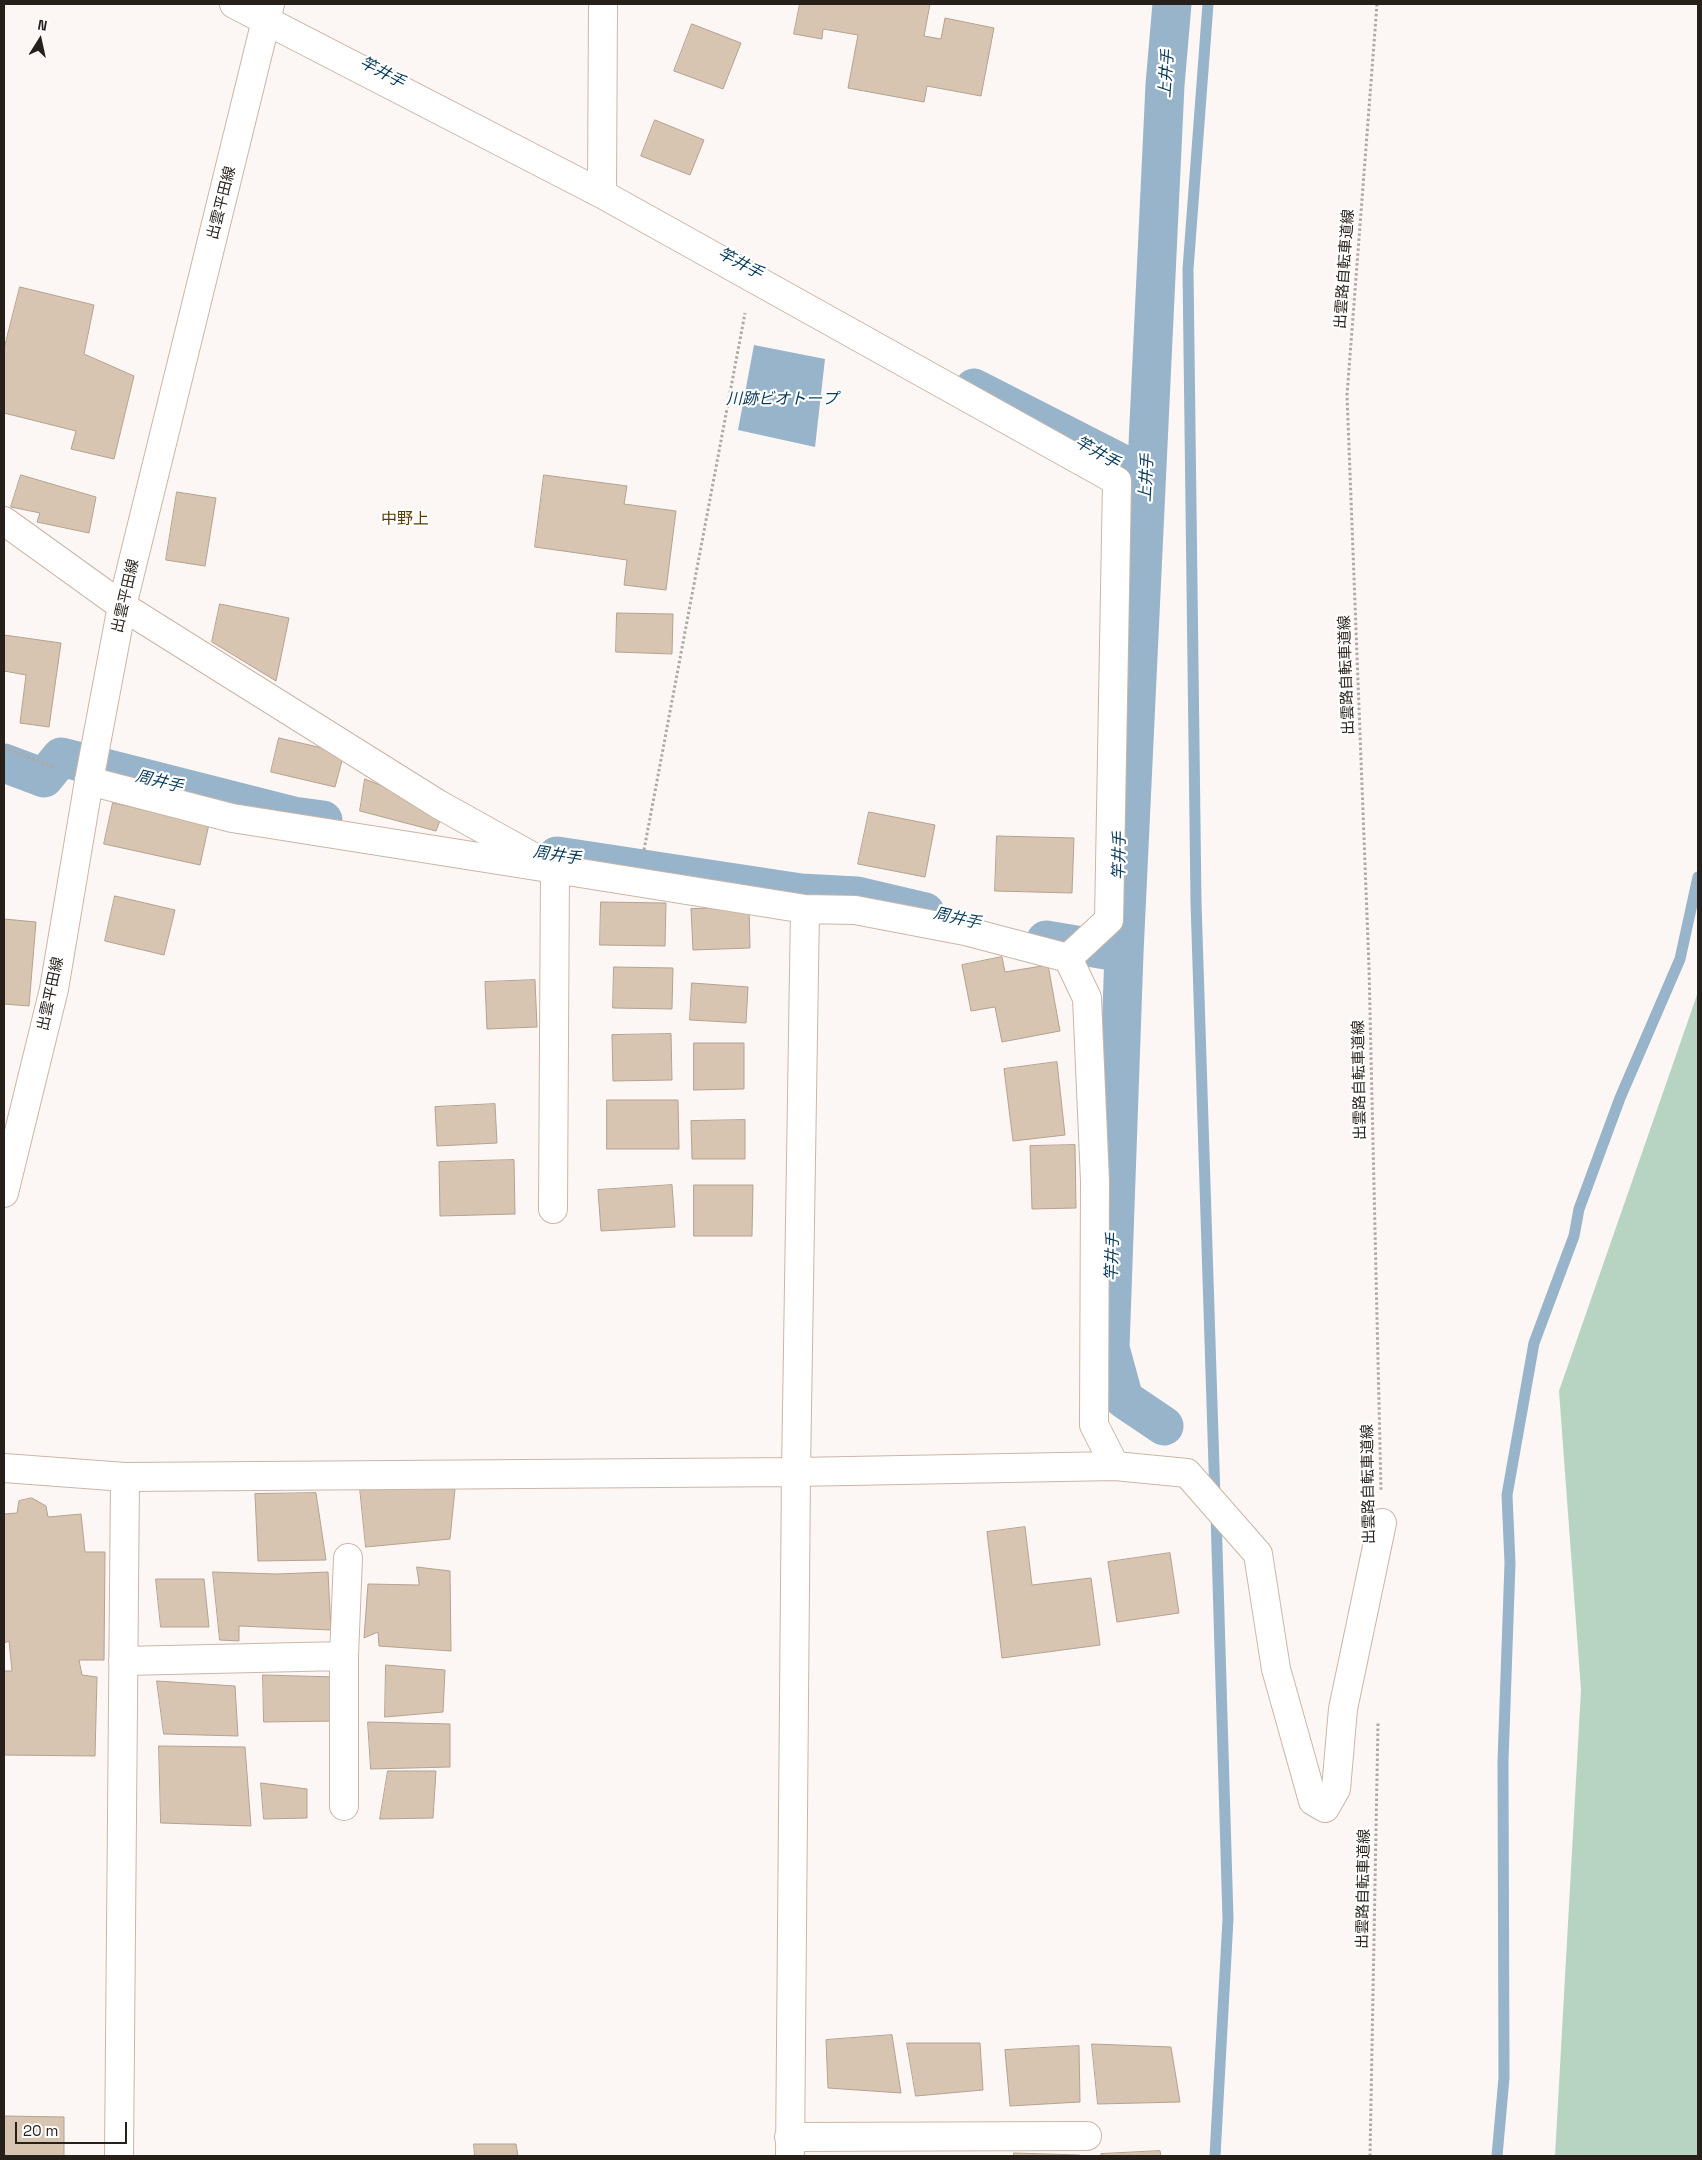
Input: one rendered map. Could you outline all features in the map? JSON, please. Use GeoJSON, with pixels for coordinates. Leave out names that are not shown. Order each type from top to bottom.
{"type":"FeatureCollection","features":[{"type":"Feature","properties":{"kind":"street"},"geometry":{"type":"LineString","coordinates":[[234,4],[268,12],[602,194],[1117,481],[1110,920],[1068,958]]}},
{"type":"Feature","properties":{"kind":"street"},"geometry":{"type":"LineString","coordinates":[[602,194],[603,4]]}},
{"type":"Feature","properties":{"kind":"street","name":"出雲平田線"},"geometry":{"type":"LineString","coordinates":[[4,1193],[54,989],[89,780],[122,606],[268,12]]}},
{"type":"Feature","properties":{"kind":"street"},"geometry":{"type":"LineString","coordinates":[[4,520],[122,606],[438,804],[555,869]]}},
{"type":"Feature","properties":{"kind":"street"},"geometry":{"type":"LineString","coordinates":[[89,780],[232,818],[805,909],[855,910],[938,925],[1068,958]]}},
{"type":"Feature","properties":{"kind":"street"},"geometry":{"type":"LineString","coordinates":[[552,1209],[555,869]]}},
{"type":"Feature","properties":{"kind":"street"},"geometry":{"type":"LineString","coordinates":[[805,909],[796,1472],[789,2147],[1087,2136]]}},
{"type":"Feature","properties":{"kind":"street"},"geometry":{"type":"LineString","coordinates":[[1068,958],[1087,998],[1094,1181],[1094,1425],[1115,1466]]}},
{"type":"Feature","properties":{"kind":"street"},"geometry":{"type":"LineString","coordinates":[[4,1468],[125,1477],[796,1472],[1115,1466],[1186,1473],[1258,1554],[1276,1669],[1313,1800],[1325,1808],[1336,1789],[1343,1709],[1382,1522]]}},
{"type":"Feature","properties":{"kind":"street"},"geometry":{"type":"LineString","coordinates":[[120,2156],[125,1477]]}},
{"type":"Feature","properties":{"kind":"street"},"geometry":{"type":"LineString","coordinates":[[344,1806],[344,1656],[348,1558]]}},
{"type":"Feature","properties":{"kind":"street"},"geometry":{"type":"LineString","coordinates":[[123,1661],[344,1656]]}},
{"type":"Feature","properties":{"kind":"path","name":"出雲路自転車道線"},"geometry":{"type":"LineString","coordinates":[[1377,4],[1347,395],[1369,968],[1382,1522]]}},
{"type":"Feature","properties":{"kind":"path"},"geometry":{"type":"LineString","coordinates":[[638,882],[752,278]]}},
{"type":"Feature","properties":{"kind":"path"},"geometry":{"type":"LineString","coordinates":[[4,748],[89,780]]}},
{"type":"Feature","properties":{"kind":"path","name":"出雲路自転車道線"},"geometry":{"type":"LineString","coordinates":[[1370,2156],[1378,1720]]}},
{"type":"Feature","properties":{"kind":"green space"},"geometry":{"type":"Polygon","coordinates":[[[1698,992],[1698,2156],[1555,2156],[1581,1690],[1559,1391],[1698,992]]]}},
{"type":"Feature","properties":{"kind":"water","name":"川跡ビオトープ"},"geometry":{"type":"Polygon","coordinates":[[[754,345],[825,359],[815,447],[738,430],[754,345]]]}},
{"type":"Feature","properties":{"kind":"building"},"geometry":{"type":"Polygon","coordinates":[[[800,4],[930,4],[924,36],[941,39],[945,18],[994,28],[981,96],[927,86],[924,102],[848,88],[858,35],[823,29],[822,39],[794,34],[800,4]]]}},
{"type":"Feature","properties":{"kind":"building"},"geometry":{"type":"Polygon","coordinates":[[[692,24],[741,43],[723,89],[674,71],[692,24]]]}},
{"type":"Feature","properties":{"kind":"building"},"geometry":{"type":"Polygon","coordinates":[[[655,120],[704,140],[690,175],[641,156],[655,120]]]}},
{"type":"Feature","properties":{"kind":"building"},"geometry":{"type":"Polygon","coordinates":[[[20,287],[94,305],[84,354],[134,376],[114,459],[71,449],[76,431],[4,413],[4,349],[20,287]]]}},
{"type":"Feature","properties":{"kind":"building"},"geometry":{"type":"Polygon","coordinates":[[[21,475],[96,497],[89,533],[37,522],[40,513],[11,507],[21,475]]]}},
{"type":"Feature","properties":{"kind":"building"},"geometry":{"type":"Polygon","coordinates":[[[544,475],[627,486],[624,504],[676,511],[666,590],[624,585],[627,560],[535,547],[544,475]]]}},
{"type":"Feature","properties":{"kind":"building"},"geometry":{"type":"Polygon","coordinates":[[[177,492],[216,498],[205,566],[166,560],[177,492]]]}},
{"type":"Feature","properties":{"kind":"building"},"geometry":{"type":"Polygon","coordinates":[[[220,604],[289,618],[276,681],[212,642],[220,604]]]}},
{"type":"Feature","properties":{"kind":"building"},"geometry":{"type":"Polygon","coordinates":[[[617,613],[673,614],[672,654],[616,652],[617,613]]]}},
{"type":"Feature","properties":{"kind":"building"},"geometry":{"type":"Polygon","coordinates":[[[4,635],[61,643],[49,727],[20,723],[26,675],[4,671],[4,635]]]}},
{"type":"Feature","properties":{"kind":"building"},"geometry":{"type":"Polygon","coordinates":[[[279,738],[344,753],[335,787],[271,772],[279,738]]]}},
{"type":"Feature","properties":{"kind":"building"},"geometry":{"type":"Polygon","coordinates":[[[365,779],[390,789],[441,818],[436,831],[360,811],[365,779]]]}},
{"type":"Feature","properties":{"kind":"building"},"geometry":{"type":"Polygon","coordinates":[[[113,803],[209,824],[200,865],[104,844],[113,803]]]}},
{"type":"Feature","properties":{"kind":"building"},"geometry":{"type":"Polygon","coordinates":[[[869,812],[935,825],[925,877],[858,864],[869,812]]]}},
{"type":"Feature","properties":{"kind":"building"},"geometry":{"type":"Polygon","coordinates":[[[997,836],[1074,838],[1072,893],[995,891],[997,836]]]}},
{"type":"Feature","properties":{"kind":"building"},"geometry":{"type":"Polygon","coordinates":[[[115,896],[175,910],[164,955],[105,941],[115,896]]]}},
{"type":"Feature","properties":{"kind":"building"},"geometry":{"type":"Polygon","coordinates":[[[601,902],[666,903],[665,946],[600,945],[601,902]]]}},
{"type":"Feature","properties":{"kind":"building"},"geometry":{"type":"Polygon","coordinates":[[[749,908],[750,948],[693,950],[691,909],[749,908]]]}},
{"type":"Feature","properties":{"kind":"building"},"geometry":{"type":"Polygon","coordinates":[[[4,919],[36,922],[29,1006],[4,1004],[4,919]]]}},
{"type":"Feature","properties":{"kind":"building"},"geometry":{"type":"Polygon","coordinates":[[[1002,957],[1005,972],[1048,965],[1060,1031],[1002,1042],[995,1007],[971,1011],[962,965],[1002,957]]]}},
{"type":"Feature","properties":{"kind":"building"},"geometry":{"type":"Polygon","coordinates":[[[614,967],[673,968],[672,1009],[613,1008],[614,967]]]}},
{"type":"Feature","properties":{"kind":"building"},"geometry":{"type":"Polygon","coordinates":[[[535,980],[537,1027],[487,1029],[485,982],[535,980]]]}},
{"type":"Feature","properties":{"kind":"building"},"geometry":{"type":"Polygon","coordinates":[[[692,983],[748,987],[746,1023],[690,1020],[692,983]]]}},
{"type":"Feature","properties":{"kind":"building"},"geometry":{"type":"Polygon","coordinates":[[[671,1034],[672,1080],[613,1081],[612,1035],[671,1034]]]}},
{"type":"Feature","properties":{"kind":"building"},"geometry":{"type":"Polygon","coordinates":[[[694,1043],[744,1043],[744,1089],[694,1090],[694,1043]]]}},
{"type":"Feature","properties":{"kind":"building"},"geometry":{"type":"Polygon","coordinates":[[[1057,1062],[1065,1135],[1013,1141],[1004,1069],[1057,1062]]]}},
{"type":"Feature","properties":{"kind":"building"},"geometry":{"type":"Polygon","coordinates":[[[607,1100],[678,1100],[679,1149],[607,1149],[607,1100]]]}},
{"type":"Feature","properties":{"kind":"building"},"geometry":{"type":"Polygon","coordinates":[[[495,1104],[497,1143],[437,1146],[435,1107],[495,1104]]]}},
{"type":"Feature","properties":{"kind":"building"},"geometry":{"type":"Polygon","coordinates":[[[745,1120],[745,1159],[692,1159],[691,1121],[745,1120]]]}},
{"type":"Feature","properties":{"kind":"building"},"geometry":{"type":"Polygon","coordinates":[[[1075,1145],[1076,1208],[1032,1209],[1030,1146],[1075,1145]]]}},
{"type":"Feature","properties":{"kind":"building"},"geometry":{"type":"Polygon","coordinates":[[[514,1160],[515,1214],[440,1216],[439,1162],[514,1160]]]}},
{"type":"Feature","properties":{"kind":"building"},"geometry":{"type":"Polygon","coordinates":[[[672,1185],[675,1227],[601,1231],[598,1190],[672,1185]]]}},
{"type":"Feature","properties":{"kind":"building"},"geometry":{"type":"Polygon","coordinates":[[[694,1185],[753,1185],[752,1236],[694,1236],[694,1185]]]}},
{"type":"Feature","properties":{"kind":"building"},"geometry":{"type":"Polygon","coordinates":[[[360,1488],[455,1489],[450,1539],[366,1547],[360,1488]]]}},
{"type":"Feature","properties":{"kind":"building"},"geometry":{"type":"Polygon","coordinates":[[[316,1493],[326,1560],[258,1561],[255,1494],[316,1493]]]}},
{"type":"Feature","properties":{"kind":"building"},"geometry":{"type":"Polygon","coordinates":[[[32,1498],[46,1506],[48,1517],[81,1514],[85,1552],[105,1552],[104,1660],[79,1660],[82,1675],[97,1677],[95,1756],[4,1755],[4,1671],[12,1671],[9,1641],[4,1643],[4,1514],[17,1513],[19,1501],[32,1498]]]}},
{"type":"Feature","properties":{"kind":"building"},"geometry":{"type":"Polygon","coordinates":[[[1025,1527],[1032,1585],[1091,1578],[1100,1645],[1002,1658],[987,1532],[1025,1527]]]}},
{"type":"Feature","properties":{"kind":"building"},"geometry":{"type":"Polygon","coordinates":[[[1170,1553],[1179,1613],[1117,1622],[1108,1562],[1170,1553]]]}},
{"type":"Feature","properties":{"kind":"building"},"geometry":{"type":"Polygon","coordinates":[[[417,1567],[450,1571],[451,1651],[379,1646],[378,1632],[364,1638],[368,1584],[419,1585],[417,1567]]]}},
{"type":"Feature","properties":{"kind":"building"},"geometry":{"type":"Polygon","coordinates":[[[213,1572],[277,1574],[328,1572],[331,1630],[239,1626],[239,1641],[220,1640],[213,1572]]]}},
{"type":"Feature","properties":{"kind":"building"},"geometry":{"type":"Polygon","coordinates":[[[156,1579],[204,1579],[209,1627],[161,1627],[156,1579]]]}},
{"type":"Feature","properties":{"kind":"building"},"geometry":{"type":"Polygon","coordinates":[[[386,1665],[445,1670],[443,1712],[385,1717],[386,1665]]]}},
{"type":"Feature","properties":{"kind":"building"},"geometry":{"type":"Polygon","coordinates":[[[263,1675],[336,1677],[336,1721],[264,1722],[263,1675]]]}},
{"type":"Feature","properties":{"kind":"building"},"geometry":{"type":"Polygon","coordinates":[[[157,1681],[235,1686],[238,1736],[164,1734],[157,1681]]]}},
{"type":"Feature","properties":{"kind":"building"},"geometry":{"type":"Polygon","coordinates":[[[368,1722],[450,1724],[450,1767],[371,1769],[368,1722]]]}},
{"type":"Feature","properties":{"kind":"building"},"geometry":{"type":"Polygon","coordinates":[[[159,1746],[245,1747],[251,1826],[161,1823],[159,1746]]]}},
{"type":"Feature","properties":{"kind":"building"},"geometry":{"type":"Polygon","coordinates":[[[388,1771],[436,1771],[433,1818],[380,1819],[388,1771]]]}},
{"type":"Feature","properties":{"kind":"building"},"geometry":{"type":"Polygon","coordinates":[[[261,1783],[307,1789],[307,1818],[264,1819],[261,1783]]]}},
{"type":"Feature","properties":{"kind":"building"},"geometry":{"type":"Polygon","coordinates":[[[892,2035],[901,2093],[828,2088],[826,2040],[892,2035]]]}},
{"type":"Feature","properties":{"kind":"building"},"geometry":{"type":"Polygon","coordinates":[[[907,2043],[980,2043],[983,2090],[916,2096],[907,2043]]]}},
{"type":"Feature","properties":{"kind":"building"},"geometry":{"type":"Polygon","coordinates":[[[1092,2044],[1171,2047],[1180,2102],[1098,2104],[1092,2044]]]}},
{"type":"Feature","properties":{"kind":"building"},"geometry":{"type":"Polygon","coordinates":[[[1079,2046],[1080,2102],[1010,2106],[1005,2050],[1079,2046]]]}},
{"type":"Feature","properties":{"kind":"building"},"geometry":{"type":"Polygon","coordinates":[[[4,2116],[64,2117],[64,2156],[4,2156],[4,2116]]]}},
{"type":"Feature","properties":{"kind":"building"},"geometry":{"type":"Polygon","coordinates":[[[474,2144],[516,2144],[518,2156],[475,2156],[474,2144]]]}},
{"type":"Feature","properties":{"kind":"building"},"geometry":{"type":"Polygon","coordinates":[[[1160,2151],[1161,2156],[1101,2156],[1101,2154],[1160,2151]]]}},
{"type":"Feature","properties":{"kind":"building"},"geometry":{"type":"Polygon","coordinates":[[[1014,2153],[1080,2155],[1080,2156],[1014,2156],[1014,2153]]]}},
{"type":"Feature","properties":{"kind":"waterway","name":"上井手"},"geometry":{"type":"LineString","coordinates":[[1046,940],[1124,953],[1165,85],[1172,4]]}},
{"type":"Feature","properties":{"kind":"waterway"},"geometry":{"type":"LineString","coordinates":[[1208,4],[1188,269],[1196,902],[1215,1498]]}},
{"type":"Feature","properties":{"kind":"waterway","name":"竿井手"},"geometry":{"type":"LineString","coordinates":[[974,388],[1119,462],[1127,472],[1127,515]]}},
{"type":"Feature","properties":{"kind":"waterway","name":"周井手"},"geometry":{"type":"LineString","coordinates":[[4,763],[44,778],[61,757],[293,816],[323,820]]}},
{"type":"Feature","properties":{"kind":"waterway","name":"周井手"},"geometry":{"type":"LineString","coordinates":[[557,856],[801,893],[857,896],[925,912]]}},
{"type":"Feature","properties":{"kind":"waterway"},"geometry":{"type":"LineString","coordinates":[[1497,2156],[1504,2078],[1503,1761],[1510,1563],[1507,1495],[1534,1343],[1574,1236],[1579,1209],[1620,1098],[1680,959],[1698,877]]}},
{"type":"Feature","properties":{"kind":"waterway","name":"竿井手"},"geometry":{"type":"LineString","coordinates":[[1119,931],[1119,950],[1124,953],[1110,1348],[1124,1399],[1164,1426]]}},
{"type":"Feature","properties":{"kind":"waterway"},"geometry":{"type":"LineString","coordinates":[[1215,2156],[1228,1919],[1216,1514]]}},
{"type":"Feature","properties":{"kind":"district","name":"中野上"},"geometry":{"type":"Point","coordinates":[405,520]}}]}
